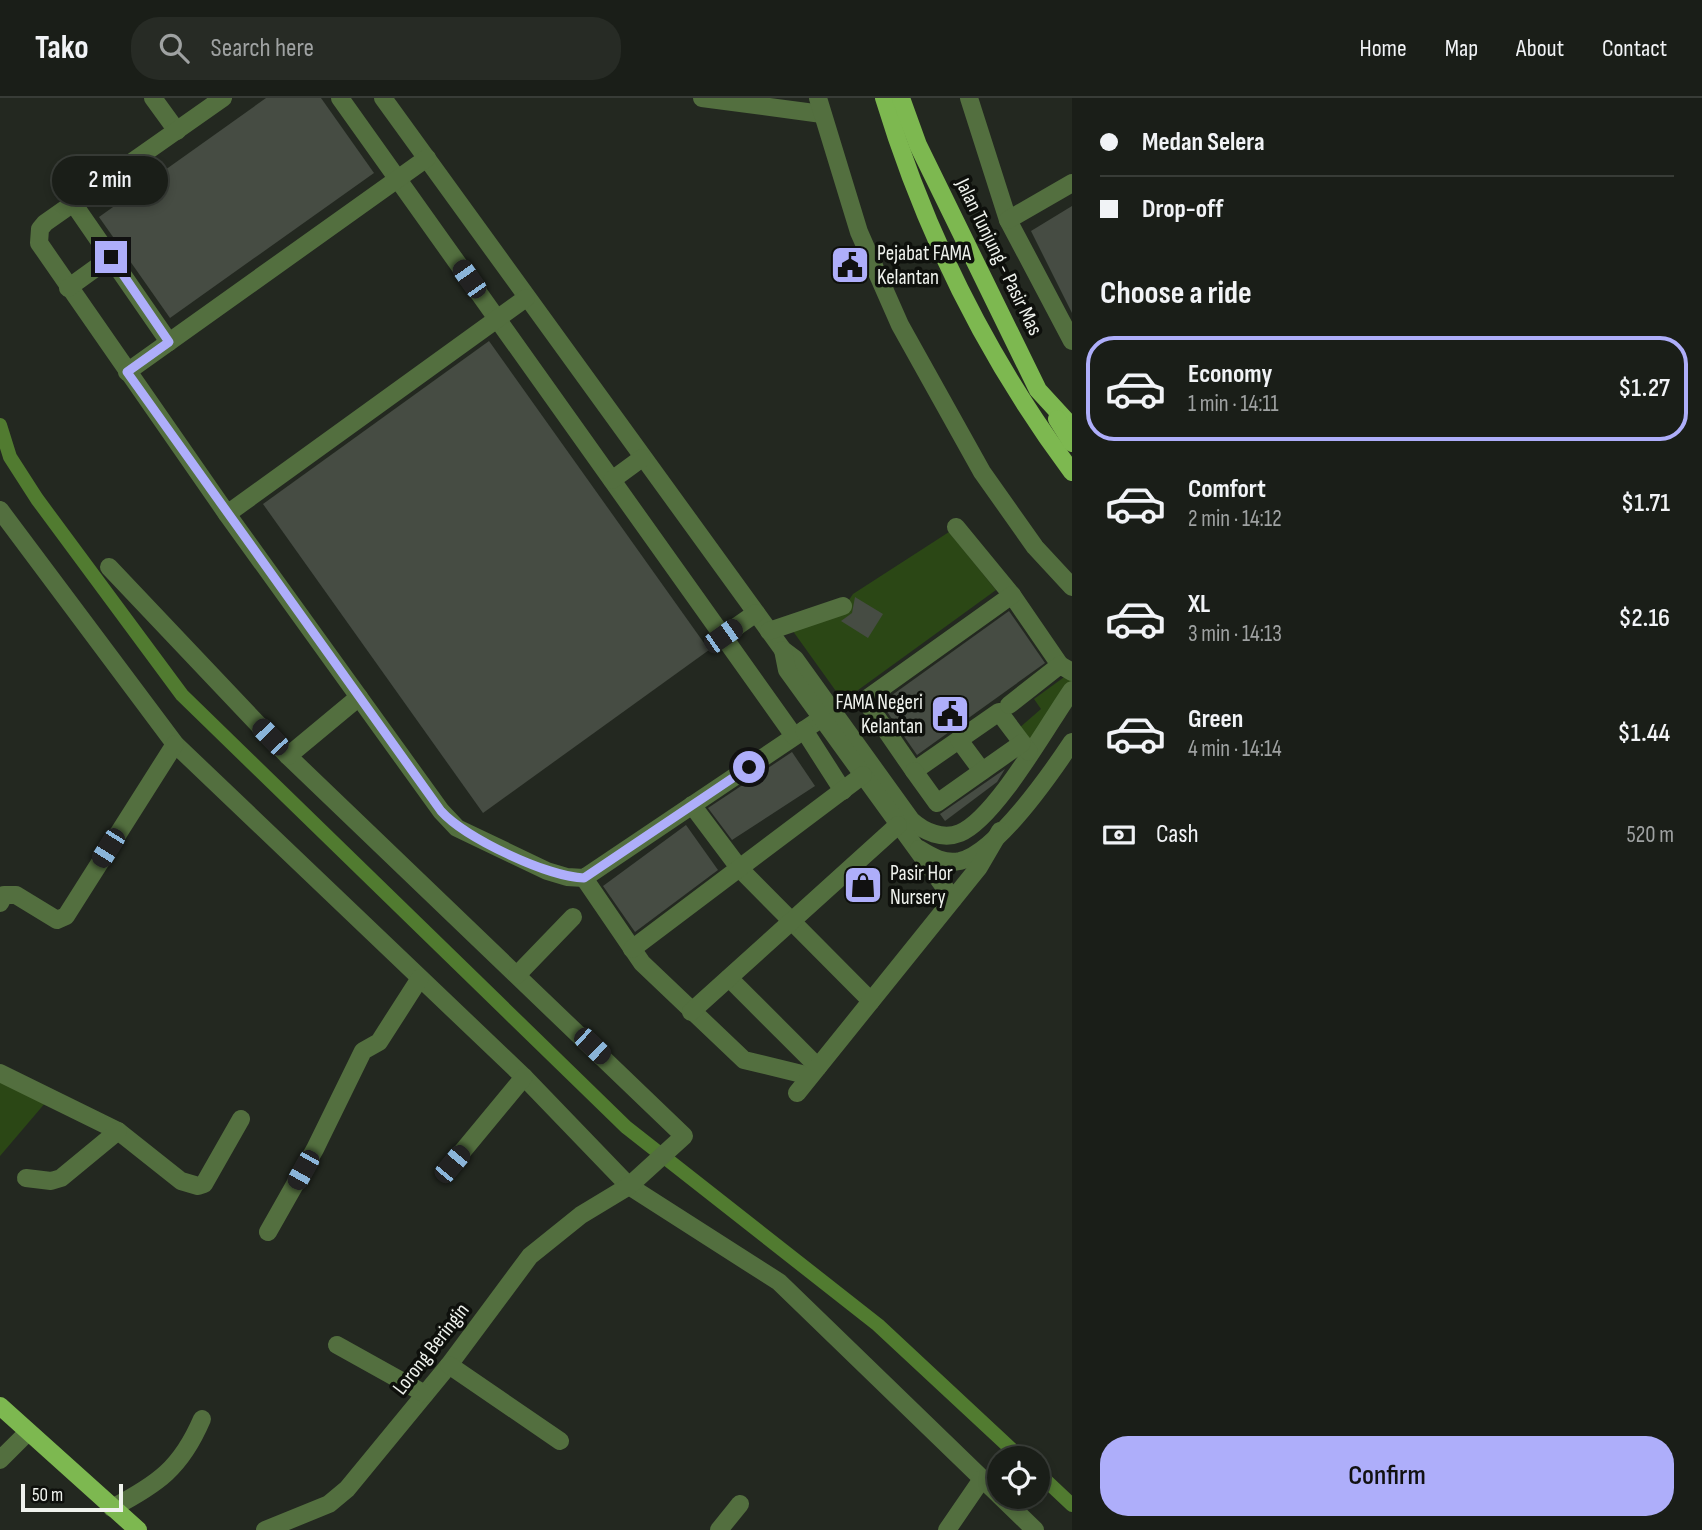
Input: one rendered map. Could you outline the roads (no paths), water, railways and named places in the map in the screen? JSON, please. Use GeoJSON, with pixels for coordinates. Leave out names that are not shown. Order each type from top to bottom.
{"type":"FeatureCollection","features":[{"type":"Feature","properties":{"kind":"main road"},"geometry":{"type":"LineString","coordinates":[[884,98],[920,201],[971,312],[1029,413],[1072,472]]}},
{"type":"Feature","properties":{"kind":"main road","name":"Jalan Tunjung - Pasir Mas"},"geometry":{"type":"LineString","coordinates":[[901,98],[918,145],[1038,390],[1072,427]]}},
{"type":"Feature","properties":{"kind":"main road"},"geometry":{"type":"LineString","coordinates":[[1038,390],[1072,443]]}},
{"type":"Feature","properties":{"kind":"main road"},"geometry":{"type":"LineString","coordinates":[[0,1406],[138,1530]]}},
{"type":"Feature","properties":{"kind":"street"},"geometry":{"type":"LineString","coordinates":[[152,98],[177,131]]}},
{"type":"Feature","properties":{"kind":"street"},"geometry":{"type":"LineString","coordinates":[[223,98],[45,223],[38,236],[43,253],[227,514],[441,811],[457,828],[547,871],[567,877],[584,878],[822,718]]}},
{"type":"Feature","properties":{"kind":"street"},"geometry":{"type":"LineString","coordinates":[[340,98],[723,636],[843,791]]}},
{"type":"Feature","properties":{"kind":"street"},"geometry":{"type":"LineString","coordinates":[[383,98],[769,631],[783,650],[795,659],[911,820],[921,829],[948,836],[971,826],[1003,791],[1026,748],[1072,690]]}},
{"type":"Feature","properties":{"kind":"street"},"geometry":{"type":"LineString","coordinates":[[702,98],[820,106],[859,232],[900,325],[982,472],[1035,547],[1072,587]]}},
{"type":"Feature","properties":{"kind":"street"},"geometry":{"type":"LineString","coordinates":[[969,98],[1008,220],[1072,341]]}},
{"type":"Feature","properties":{"kind":"street"},"geometry":{"type":"LineString","coordinates":[[127,372],[427,158]]}},
{"type":"Feature","properties":{"kind":"street"},"geometry":{"type":"LineString","coordinates":[[1008,220],[1072,183]]}},
{"type":"Feature","properties":{"kind":"street"},"geometry":{"type":"LineString","coordinates":[[73,203],[169,342]]}},
{"type":"Feature","properties":{"kind":"street"},"geometry":{"type":"LineString","coordinates":[[68,288],[111,257]]}},
{"type":"Feature","properties":{"kind":"street"},"geometry":{"type":"LineString","coordinates":[[227,514],[526,298]]}},
{"type":"Feature","properties":{"kind":"street"},"geometry":{"type":"LineString","coordinates":[[612,480],[642,458]]}},
{"type":"Feature","properties":{"kind":"street"},"geometry":{"type":"LineString","coordinates":[[3,521],[175,744],[524,1077],[629,1186],[779,1282],[987,1484]]}},
{"type":"Feature","properties":{"kind":"street"},"geometry":{"type":"LineString","coordinates":[[914,771],[1004,708],[1066,669],[1012,595],[956,527]]}},
{"type":"Feature","properties":{"kind":"street"},"geometry":{"type":"LineString","coordinates":[[109,567],[288,756],[517,975],[573,917]]}},
{"type":"Feature","properties":{"kind":"street"},"geometry":{"type":"LineString","coordinates":[[1012,595],[865,700],[937,803],[982,771],[1026,748]]}},
{"type":"Feature","properties":{"kind":"street"},"geometry":{"type":"LineString","coordinates":[[769,631],[843,606]]}},
{"type":"Feature","properties":{"kind":"street"},"geometry":{"type":"LineString","coordinates":[[723,636],[756,613]]}},
{"type":"Feature","properties":{"kind":"street"},"geometry":{"type":"LineString","coordinates":[[783,650],[787,670],[953,900]]}},
{"type":"Feature","properties":{"kind":"street"},"geometry":{"type":"LineString","coordinates":[[288,756],[359,697]]}},
{"type":"Feature","properties":{"kind":"street"},"geometry":{"type":"LineString","coordinates":[[1004,708],[1026,748]]}},
{"type":"Feature","properties":{"kind":"street"},"geometry":{"type":"LineString","coordinates":[[959,740],[982,771]]}},
{"type":"Feature","properties":{"kind":"street"},"geometry":{"type":"LineString","coordinates":[[914,847],[939,860],[963,860],[976,853],[1025,806],[1072,742]]}},
{"type":"Feature","properties":{"kind":"street"},"geometry":{"type":"LineString","coordinates":[[0,903],[4,895],[16,895],[57,920],[66,916],[175,744]]}},
{"type":"Feature","properties":{"kind":"street"},"geometry":{"type":"LineString","coordinates":[[632,949],[863,775]]}},
{"type":"Feature","properties":{"kind":"street"},"geometry":{"type":"LineString","coordinates":[[692,805],[740,869],[871,1001]]}},
{"type":"Feature","properties":{"kind":"street"},"geometry":{"type":"LineString","coordinates":[[691,1012],[898,825]]}},
{"type":"Feature","properties":{"kind":"street"},"geometry":{"type":"LineString","coordinates":[[797,1093],[990,853],[1000,831]]}},
{"type":"Feature","properties":{"kind":"street"},"geometry":{"type":"LineString","coordinates":[[584,878],[642,963],[744,1060],[814,1072]]}},
{"type":"Feature","properties":{"kind":"street","name":"Lorong Beringin"},"geometry":{"type":"LineString","coordinates":[[265,1530],[329,1504],[347,1489],[449,1365],[530,1256],[581,1215],[629,1186],[684,1136],[517,975]]}},
{"type":"Feature","properties":{"kind":"street"},"geometry":{"type":"LineString","coordinates":[[268,1232],[315,1149],[363,1051],[379,1042],[420,978]]}},
{"type":"Feature","properties":{"kind":"street"},"geometry":{"type":"LineString","coordinates":[[729,978],[814,1072]]}},
{"type":"Feature","properties":{"kind":"street"},"geometry":{"type":"LineString","coordinates":[[0,1073],[118,1131],[181,1181],[198,1186],[204,1184],[217,1166],[241,1119]]}},
{"type":"Feature","properties":{"kind":"street"},"geometry":{"type":"LineString","coordinates":[[452,1164],[524,1077]]}},
{"type":"Feature","properties":{"kind":"street"},"geometry":{"type":"LineString","coordinates":[[26,1178],[51,1181],[61,1178],[118,1131]]}},
{"type":"Feature","properties":{"kind":"street"},"geometry":{"type":"LineString","coordinates":[[338,1345],[425,1394]]}},
{"type":"Feature","properties":{"kind":"street"},"geometry":{"type":"LineString","coordinates":[[449,1365],[559,1441]]}},
{"type":"Feature","properties":{"kind":"street"},"geometry":{"type":"LineString","coordinates":[[112,1508],[152,1485],[175,1467],[190,1447],[201,1419]]}},
{"type":"Feature","properties":{"kind":"street"},"geometry":{"type":"LineString","coordinates":[[0,1460],[28,1432]]}},
{"type":"Feature","properties":{"kind":"street"},"geometry":{"type":"LineString","coordinates":[[947,1530],[982,1479]]}},
{"type":"Feature","properties":{"kind":"street"},"geometry":{"type":"LineString","coordinates":[[719,1530],[740,1504]]}},
{"type":"Feature","properties":{"kind":"street"},"geometry":{"type":"LineString","coordinates":[[1013,1509],[1035,1530]]}},
{"type":"Feature","properties":{"kind":"waterway"},"geometry":{"type":"LineString","coordinates":[[0,425],[10,457],[37,499],[182,695],[626,1127],[878,1325],[1008,1446]]}},
{"type":"Feature","properties":{"kind":"waterway"},"geometry":{"type":"LineString","coordinates":[[1050,1484],[1072,1505]]}},
{"type":"Feature","properties":{"kind":"place","name":"Pejabat FAMA Kelantan"},"geometry":{"type":"Point","coordinates":[850,265]}},
{"type":"Feature","properties":{"kind":"place","name":"FAMA Negeri Kelantan"},"geometry":{"type":"Point","coordinates":[950,714]}},
{"type":"Feature","properties":{"kind":"place","name":"Pasir Hor Nursery"},"geometry":{"type":"Point","coordinates":[863,885]}}]}
